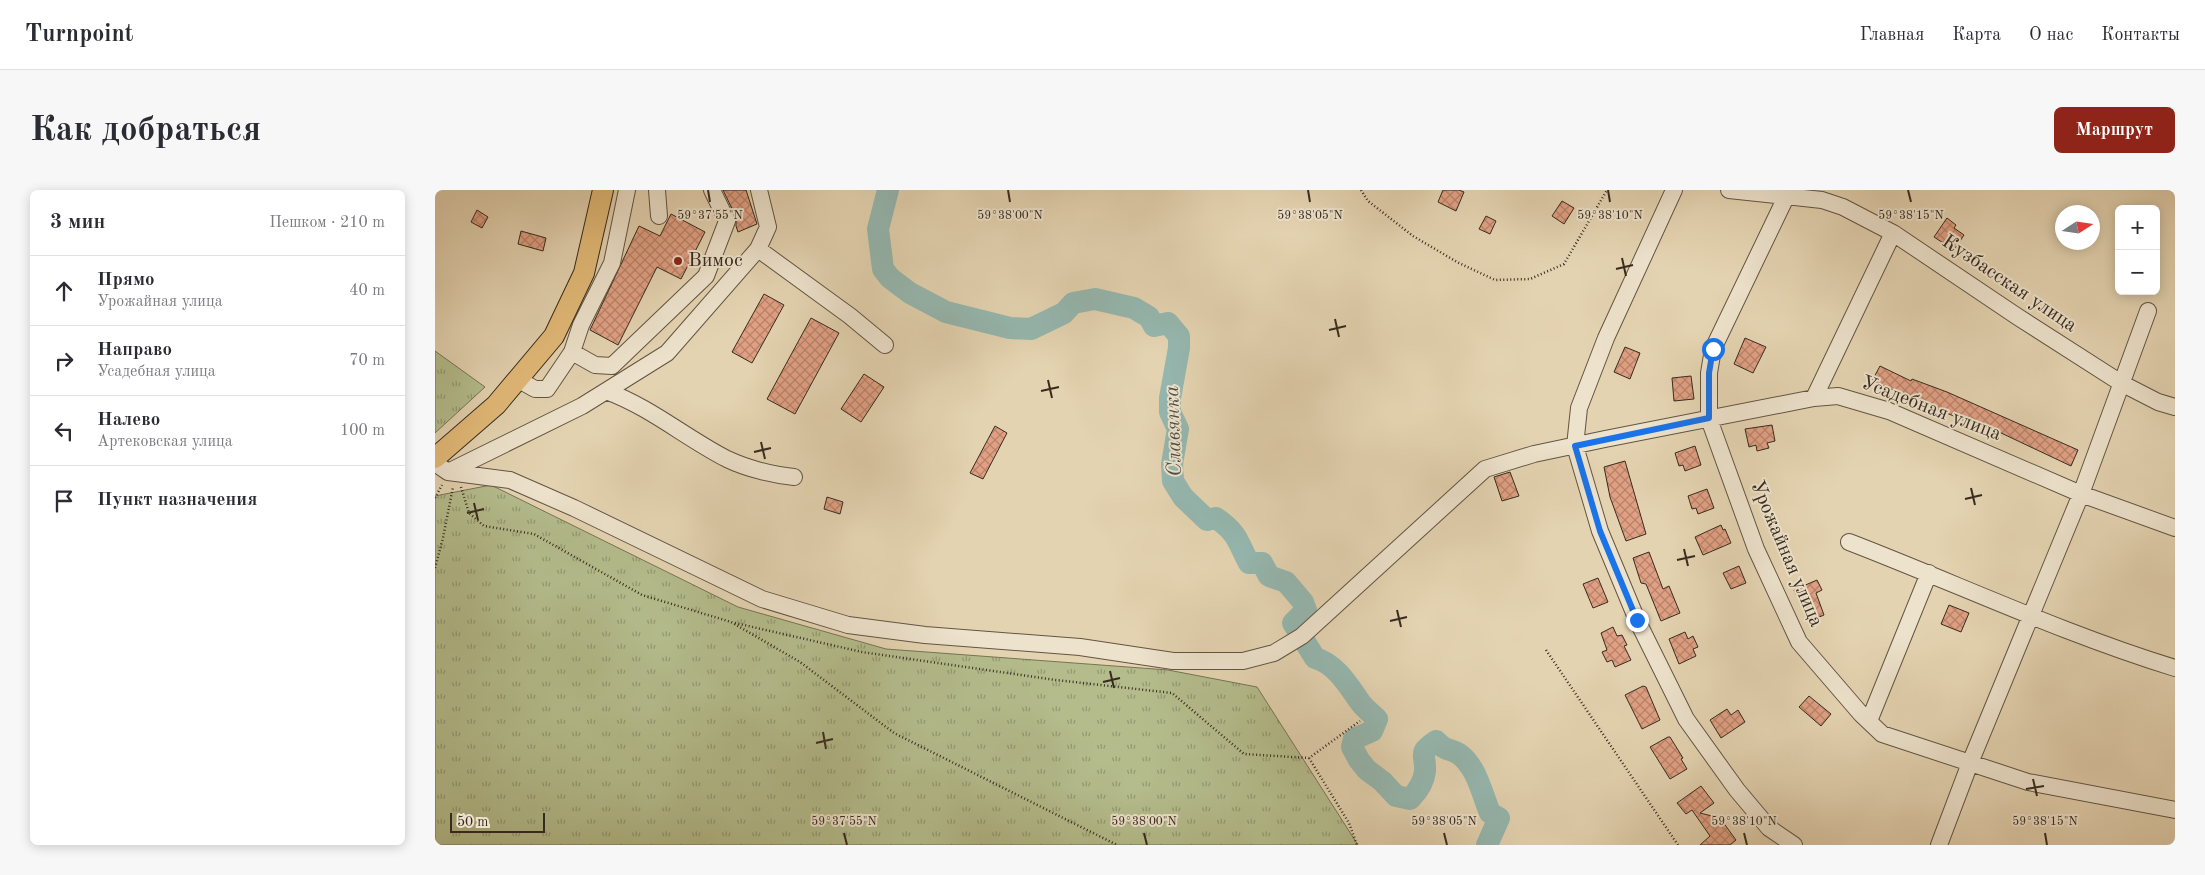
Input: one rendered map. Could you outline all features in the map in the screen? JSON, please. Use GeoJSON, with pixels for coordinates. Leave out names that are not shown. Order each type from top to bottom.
{"type":"FeatureCollection","features":[{"type":"Feature","properties":{"kind":"main road"},"geometry":{"type":"LineString","coordinates":[[443,468],[555,336],[584,273],[603,190]]}},
{"type":"Feature","properties":{"kind":"lane"},"geometry":{"type":"LineString","coordinates":[[519,380],[535,389],[547,389],[572,352],[581,325],[612,262],[627,190]]}},
{"type":"Feature","properties":{"kind":"lane"},"geometry":{"type":"LineString","coordinates":[[657,190],[659,216]]}},
{"type":"Feature","properties":{"kind":"lane"},"geometry":{"type":"LineString","coordinates":[[572,352],[595,365],[612,366],[707,276],[727,221],[712,190]]}},
{"type":"Feature","properties":{"kind":"lane"},"geometry":{"type":"LineString","coordinates":[[443,468],[581,406],[667,353],[757,249],[767,227],[759,190]]}},
{"type":"Feature","properties":{"kind":"lane"},"geometry":{"type":"LineString","coordinates":[[1674,190],[1607,338],[1579,408],[1575,446],[1600,531],[1637,620],[1686,719],[1737,790],[1769,828],[1795,845]]}},
{"type":"Feature","properties":{"kind":"lane","name":"Кузбасская улица"},"geometry":{"type":"LineString","coordinates":[[1729,190],[1822,200],[1843,208],[1893,233],[2121,383],[2158,402],[2175,407]]}},
{"type":"Feature","properties":{"kind":"lane","name":"Урожайная улица"},"geometry":{"type":"LineString","coordinates":[[1786,197],[1713,349],[1709,373],[1709,418],[1756,549],[1799,642],[1882,734],[2028,782],[2175,810]]}},
{"type":"Feature","properties":{"kind":"lane"},"geometry":{"type":"LineString","coordinates":[[1814,398],[1893,233]]}},
{"type":"Feature","properties":{"kind":"lane"},"geometry":{"type":"LineString","coordinates":[[757,249],[850,316],[885,345]]}},
{"type":"Feature","properties":{"kind":"lane"},"geometry":{"type":"LineString","coordinates":[[1939,845],[1969,763],[2081,494],[2148,311]]}},
{"type":"Feature","properties":{"kind":"lane"},"geometry":{"type":"LineString","coordinates":[[606,392],[627,399],[728,459],[780,476],[793,477]]}},
{"type":"Feature","properties":{"kind":"lane","name":"Усадебная улица"},"geometry":{"type":"LineString","coordinates":[[443,468],[510,480],[574,508],[762,599],[848,625],[925,635],[1080,647],[1173,661],[1243,661],[1274,653],[1302,636],[1485,469],[1534,454],[1814,398],[1838,396],[1889,411],[2081,494],[2175,528]]}},
{"type":"Feature","properties":{"kind":"lane"},"geometry":{"type":"LineString","coordinates":[[1849,542],[1929,573],[2030,617],[2175,668]]}},
{"type":"Feature","properties":{"kind":"lane"},"geometry":{"type":"LineString","coordinates":[[1869,721],[1929,573]]}},
{"type":"Feature","properties":{"kind":"path"},"geometry":{"type":"LineString","coordinates":[[1361,190],[1368,201],[1413,236],[1457,262],[1495,280],[1530,279],[1564,264],[1607,190]]}},
{"type":"Feature","properties":{"kind":"path"},"geometry":{"type":"LineString","coordinates":[[435,568],[443,538],[443,468]]}},
{"type":"Feature","properties":{"kind":"path"},"geometry":{"type":"LineString","coordinates":[[443,468],[461,487],[469,513],[484,526],[535,534],[642,595],[731,622],[862,652],[1057,680],[1172,693],[1244,754],[1309,758],[1360,721]]}},
{"type":"Feature","properties":{"kind":"path"},"geometry":{"type":"LineString","coordinates":[[731,622],[800,662],[894,733],[1117,845]]}},
{"type":"Feature","properties":{"kind":"path"},"geometry":{"type":"LineString","coordinates":[[1546,650],[1678,845]]}},
{"type":"Feature","properties":{"kind":"path"},"geometry":{"type":"LineString","coordinates":[[1309,758],[1349,824],[1357,845]]}},
{"type":"Feature","properties":{"kind":"green space"},"geometry":{"type":"Polygon","coordinates":[[[435,351],[485,387],[435,433],[435,351]]]}},
{"type":"Feature","properties":{"kind":"green space"},"geometry":{"type":"Polygon","coordinates":[[[491,485],[738,607],[886,649],[1168,670],[1257,687],[1358,845],[435,845],[435,496],[491,485]]]}},
{"type":"Feature","properties":{"kind":"building"},"geometry":{"type":"Polygon","coordinates":[[[723,190],[746,190],[757,224],[738,232],[736,217],[723,190]]]}},
{"type":"Feature","properties":{"kind":"building"},"geometry":{"type":"Polygon","coordinates":[[[1443,190],[1459,190],[1464,192],[1456,211],[1438,202],[1443,190]]]}},
{"type":"Feature","properties":{"kind":"building"},"geometry":{"type":"Polygon","coordinates":[[[1562,201],[1574,208],[1564,224],[1552,216],[1562,201]]]}},
{"type":"Feature","properties":{"kind":"building"},"geometry":{"type":"Polygon","coordinates":[[[477,210],[488,217],[482,228],[471,222],[477,210]]]}},
{"type":"Feature","properties":{"kind":"building"},"geometry":{"type":"Polygon","coordinates":[[[671,214],[705,232],[681,279],[657,267],[618,345],[590,330],[639,226],[660,236],[671,214]]]}},
{"type":"Feature","properties":{"kind":"building"},"geometry":{"type":"Polygon","coordinates":[[[1486,216],[1496,221],[1490,234],[1479,229],[1486,216]]]}},
{"type":"Feature","properties":{"kind":"building"},"geometry":{"type":"Polygon","coordinates":[[[1947,218],[1956,225],[1954,228],[1964,235],[1954,250],[1934,237],[1947,218]]]}},
{"type":"Feature","properties":{"kind":"building"},"geometry":{"type":"Polygon","coordinates":[[[521,231],[546,238],[543,251],[518,244],[521,231]]]}},
{"type":"Feature","properties":{"kind":"building"},"geometry":{"type":"Polygon","coordinates":[[[764,294],[784,305],[752,363],[732,352],[764,294]]]}},
{"type":"Feature","properties":{"kind":"building"},"geometry":{"type":"Polygon","coordinates":[[[811,318],[839,333],[795,414],[767,399],[811,318]]]}},
{"type":"Feature","properties":{"kind":"building"},"geometry":{"type":"Polygon","coordinates":[[[1745,338],[1766,347],[1753,373],[1734,364],[1745,338]]]}},
{"type":"Feature","properties":{"kind":"building"},"geometry":{"type":"Polygon","coordinates":[[[1625,347],[1640,353],[1630,379],[1614,372],[1625,347]]]}},
{"type":"Feature","properties":{"kind":"building"},"geometry":{"type":"Polygon","coordinates":[[[1880,366],[1911,381],[1912,379],[1947,392],[2078,450],[2071,466],[1964,417],[1963,420],[1872,381],[1880,366]]]}},
{"type":"Feature","properties":{"kind":"building"},"geometry":{"type":"Polygon","coordinates":[[[864,374],[884,387],[861,422],[841,409],[864,374]]]}},
{"type":"Feature","properties":{"kind":"building"},"geometry":{"type":"Polygon","coordinates":[[[1691,376],[1694,399],[1674,401],[1672,378],[1691,376]]]}},
{"type":"Feature","properties":{"kind":"building"},"geometry":{"type":"Polygon","coordinates":[[[1772,425],[1775,441],[1767,443],[1769,448],[1757,451],[1756,445],[1749,447],[1745,429],[1772,425]]]}},
{"type":"Feature","properties":{"kind":"building"},"geometry":{"type":"Polygon","coordinates":[[[995,426],[1007,433],[983,479],[970,473],[995,426]]]}},
{"type":"Feature","properties":{"kind":"building"},"geometry":{"type":"Polygon","coordinates":[[[1695,446],[1701,465],[1685,471],[1683,465],[1679,466],[1675,453],[1695,446]]]}},
{"type":"Feature","properties":{"kind":"building"},"geometry":{"type":"Polygon","coordinates":[[[1625,461],[1646,534],[1626,541],[1610,497],[1604,467],[1625,461]]]}},
{"type":"Feature","properties":{"kind":"building"},"geometry":{"type":"Polygon","coordinates":[[[1510,472],[1519,496],[1502,501],[1494,477],[1510,472]]]}},
{"type":"Feature","properties":{"kind":"building"},"geometry":{"type":"Polygon","coordinates":[[[1707,489],[1714,508],[1698,514],[1696,508],[1692,509],[1688,496],[1707,489]]]}},
{"type":"Feature","properties":{"kind":"building"},"geometry":{"type":"Polygon","coordinates":[[[827,497],[843,502],[840,514],[824,509],[827,497]]]}},
{"type":"Feature","properties":{"kind":"building"},"geometry":{"type":"Polygon","coordinates":[[[1721,525],[1723,530],[1725,529],[1731,543],[1703,555],[1695,537],[1721,525]]]}},
{"type":"Feature","properties":{"kind":"building"},"geometry":{"type":"Polygon","coordinates":[[[1649,552],[1663,589],[1669,586],[1680,613],[1661,621],[1646,584],[1641,583],[1633,558],[1649,552]]]}},
{"type":"Feature","properties":{"kind":"building"},"geometry":{"type":"Polygon","coordinates":[[[1739,566],[1746,583],[1731,589],[1723,573],[1739,566]]]}},
{"type":"Feature","properties":{"kind":"building"},"geometry":{"type":"Polygon","coordinates":[[[1598,578],[1608,602],[1593,608],[1583,584],[1598,578]]]}},
{"type":"Feature","properties":{"kind":"building"},"geometry":{"type":"Polygon","coordinates":[[[1817,580],[1822,590],[1816,593],[1824,615],[1810,621],[1794,590],[1817,580]]]}},
{"type":"Feature","properties":{"kind":"building"},"geometry":{"type":"Polygon","coordinates":[[[1949,605],[1969,613],[1961,632],[1941,624],[1949,605]]]}},
{"type":"Feature","properties":{"kind":"building"},"geometry":{"type":"Polygon","coordinates":[[[1613,627],[1617,636],[1622,635],[1627,645],[1624,646],[1631,660],[1615,667],[1612,660],[1607,662],[1602,652],[1607,650],[1601,633],[1613,627]]]}},
{"type":"Feature","properties":{"kind":"building"},"geometry":{"type":"Polygon","coordinates":[[[1685,632],[1688,639],[1693,636],[1698,647],[1693,649],[1696,656],[1679,664],[1669,639],[1685,632]]]}},
{"type":"Feature","properties":{"kind":"building"},"geometry":{"type":"Polygon","coordinates":[[[1643,686],[1646,687],[1660,720],[1642,729],[1625,695],[1643,686]]]}},
{"type":"Feature","properties":{"kind":"building"},"geometry":{"type":"Polygon","coordinates":[[[1809,696],[1831,714],[1821,726],[1799,707],[1809,696]]]}},
{"type":"Feature","properties":{"kind":"building"},"geometry":{"type":"Polygon","coordinates":[[[1727,709],[1731,715],[1738,710],[1745,722],[1721,738],[1710,720],[1727,709]]]}},
{"type":"Feature","properties":{"kind":"building"},"geometry":{"type":"Polygon","coordinates":[[[1670,737],[1683,758],[1681,759],[1687,769],[1670,779],[1650,747],[1670,737]]]}},
{"type":"Feature","properties":{"kind":"building"},"geometry":{"type":"Polygon","coordinates":[[[1701,786],[1714,803],[1700,813],[1720,818],[1736,840],[1730,845],[1700,845],[1710,836],[1692,810],[1686,814],[1677,803],[1701,786]]]}},
{"type":"Feature","properties":{"kind":"waterway","name":"Славянка"},"geometry":{"type":"LineString","coordinates":[[888,190],[878,229],[883,269],[890,278],[910,293],[946,312],[1010,328],[1031,329],[1064,313],[1073,303],[1095,299],[1134,308],[1149,317],[1154,326],[1168,323],[1179,336],[1179,348],[1170,398],[1170,412],[1178,429],[1172,464],[1173,481],[1183,497],[1207,520],[1216,518],[1233,533],[1249,563],[1262,563],[1269,576],[1286,582],[1303,602],[1306,610],[1293,623],[1315,658],[1335,670],[1362,704],[1377,719],[1372,731],[1354,739],[1352,747],[1367,770],[1382,781],[1396,796],[1410,799],[1418,790],[1423,779],[1425,771],[1424,751],[1436,741],[1443,747],[1456,752],[1465,759],[1475,773],[1490,813],[1499,818],[1487,845]]}},
{"type":"Feature","properties":{"kind":"place","name":"Вимос"},"geometry":{"type":"Point","coordinates":[678,261]}},
{"type":"Feature","properties":{"kind":"route"},"geometry":{"type":"LineString","coordinates":[[1637,620],[1600,531],[1575,446],[1709,418],[1709,373],[1713,349]]}}]}
